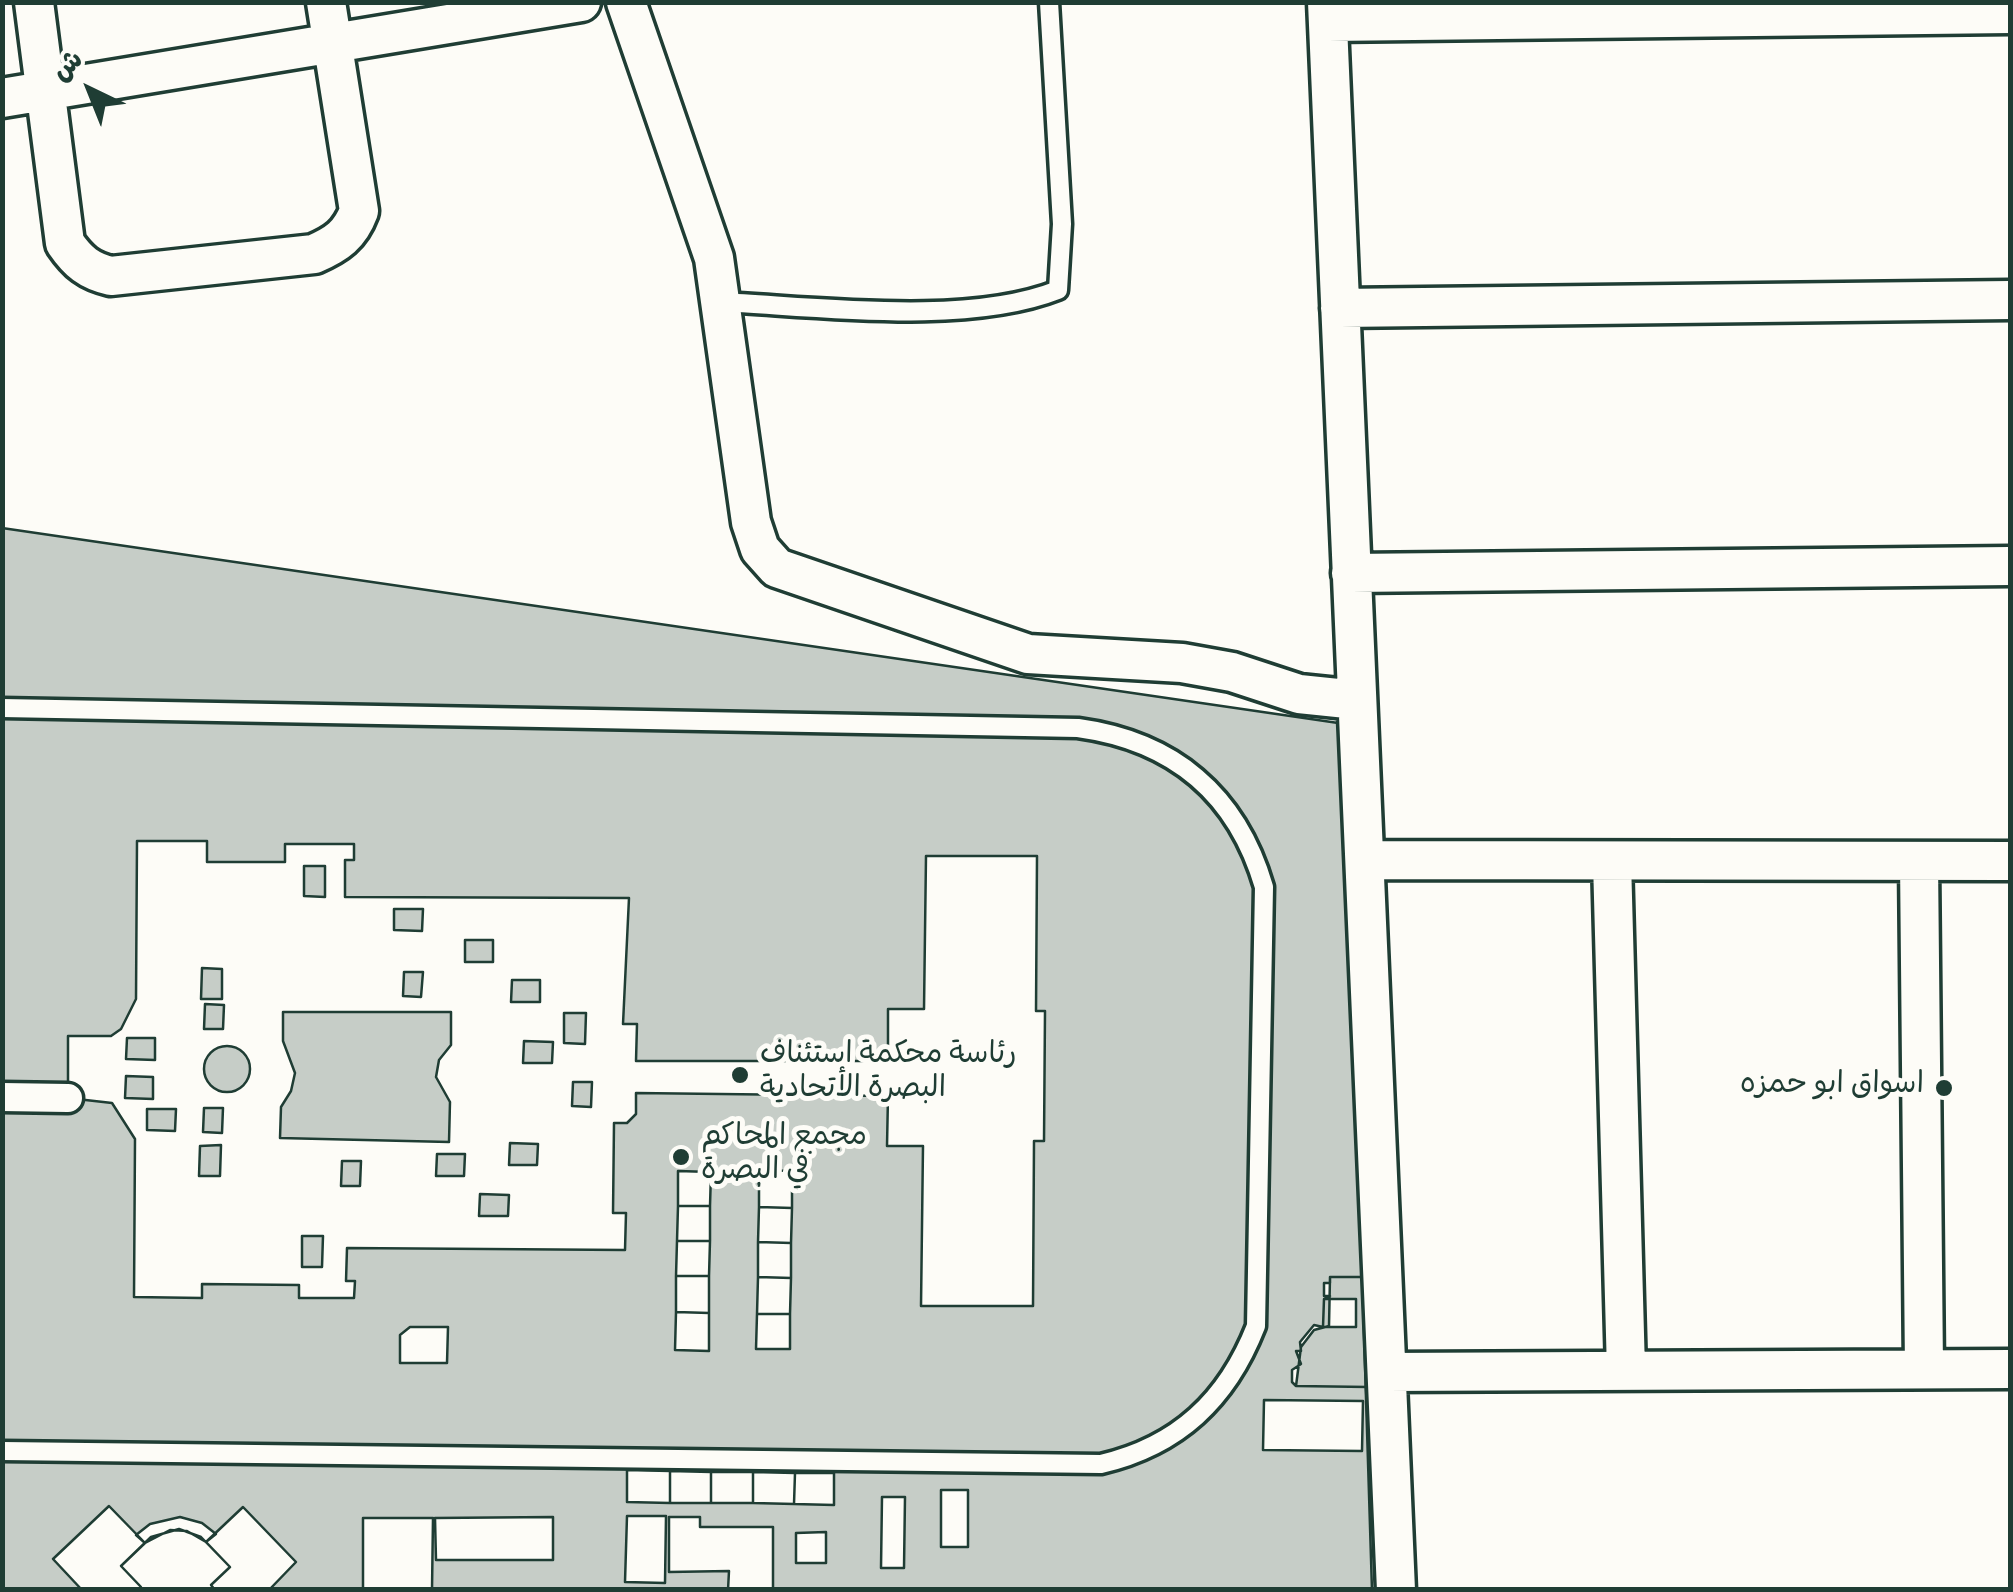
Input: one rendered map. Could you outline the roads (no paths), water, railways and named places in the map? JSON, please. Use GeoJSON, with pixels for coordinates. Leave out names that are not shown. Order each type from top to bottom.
{"type":"FeatureCollection","features":[{"type":"Feature","properties":{"kind":"street"},"geometry":{"type":"LineString","coordinates":[[34,2],[49,90],[65,243],[76,260],[93,272],[111,276],[314,254],[334,246],[352,230],[359,211],[326,2]]}},
{"type":"Feature","properties":{"kind":"street"},"geometry":{"type":"LineString","coordinates":[[2,98],[580,2]]}},
{"type":"Feature","properties":{"kind":"street"},"geometry":{"type":"LineString","coordinates":[[626,2],[714,258],[751,522],[760,549],[777,568],[1028,654],[1182,663],[1232,672],[1299,694],[1357,700]]}},
{"type":"Feature","properties":{"kind":"street"},"geometry":{"type":"LineString","coordinates":[[1396,1590],[1328,12],[2010,14]]}},
{"type":"Feature","properties":{"kind":"street"},"geometry":{"type":"LineString","coordinates":[[1340,308],[2010,300]]}},
{"type":"Feature","properties":{"kind":"street"},"geometry":{"type":"LineString","coordinates":[[1352,573],[2010,566]]}},
{"type":"Feature","properties":{"kind":"street"},"geometry":{"type":"LineString","coordinates":[[1364,860],[2010,861]]}},
{"type":"Feature","properties":{"kind":"street"},"geometry":{"type":"LineString","coordinates":[[1612,861],[1626,1371]]}},
{"type":"Feature","properties":{"kind":"street"},"geometry":{"type":"LineString","coordinates":[[1919,861],[1924,1369]]}},
{"type":"Feature","properties":{"kind":"street"},"geometry":{"type":"LineString","coordinates":[[2,1097],[68,1098]]}},
{"type":"Feature","properties":{"kind":"street"},"geometry":{"type":"LineString","coordinates":[[1386,1372],[2010,1369]]}},
{"type":"Feature","properties":{"kind":"lane"},"geometry":{"type":"LineString","coordinates":[[721,302],[873,310],[1020,305],[1058,290],[1062,224],[1049,2]]}},
{"type":"Feature","properties":{"kind":"lane"},"geometry":{"type":"LineString","coordinates":[[2,708],[1110,732],[1172,756],[1198,775],[1240,826],[1264,887],[1256,1326],[1238,1366],[1214,1401],[1172,1437],[1150,1449],[1101,1464],[2,1451]]}},
{"type":"Feature","properties":{"kind":"place","name":"رئاسة محكمة استئناف البصرة الأتحادية"},"geometry":{"type":"Point","coordinates":[740,1075]}},
{"type":"Feature","properties":{"kind":"place","name":"اسواق ابو حمزه"},"geometry":{"type":"Point","coordinates":[1944,1088]}},
{"type":"Feature","properties":{"kind":"place","name":"مجمع المحاكم في البصرة"},"geometry":{"type":"Point","coordinates":[681,1157]}}]}
